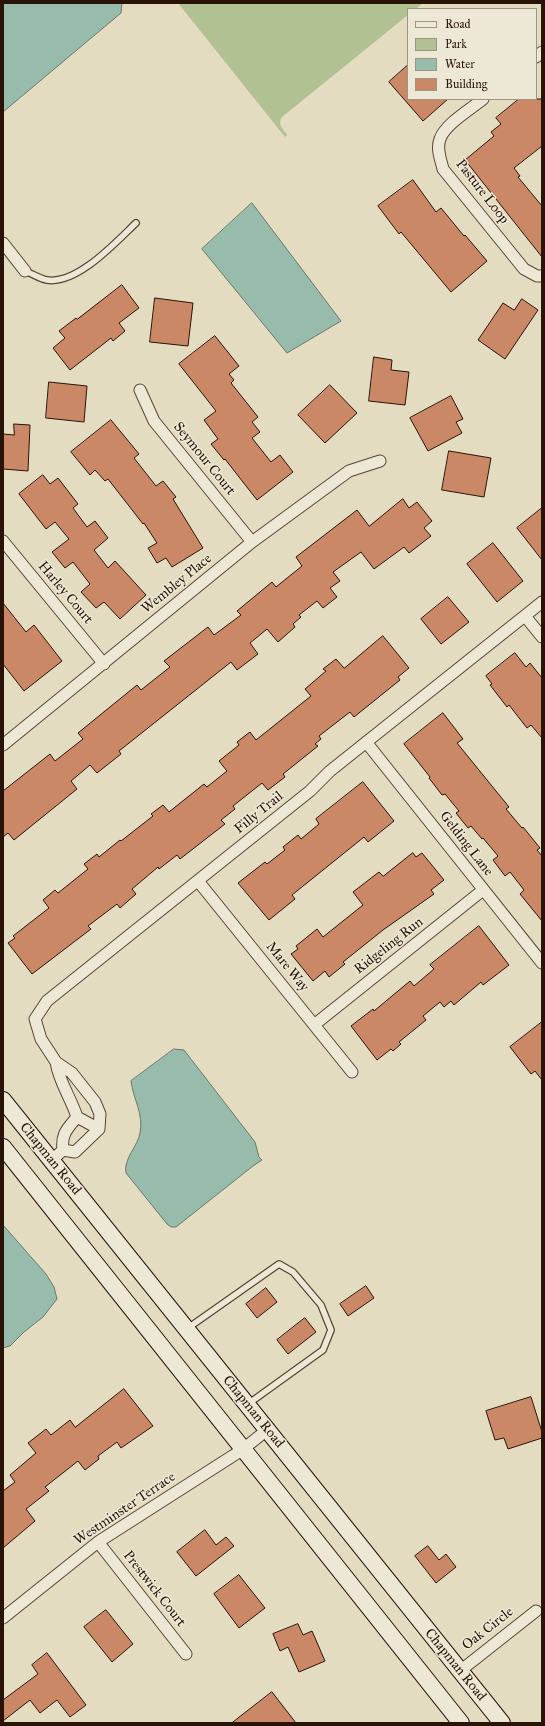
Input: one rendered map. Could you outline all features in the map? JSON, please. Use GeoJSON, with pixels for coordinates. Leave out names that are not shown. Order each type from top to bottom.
{"type":"FeatureCollection","features":[{"type":"Feature","properties":{"kind":"street","name":"Pasture Loop"},"geometry":{"type":"LineString","coordinates":[[482,100],[448,127],[440,139],[439,153],[443,169],[524,269],[537,276],[542,276]]}},
{"type":"Feature","properties":{"kind":"street"},"geometry":{"type":"LineString","coordinates":[[3,243],[25,270]]}},
{"type":"Feature","properties":{"kind":"street","name":"Seymour Court"},"geometry":{"type":"LineString","coordinates":[[140,390],[154,421],[252,542]]}},
{"type":"Feature","properties":{"kind":"street","name":"Wembley Place"},"geometry":{"type":"LineString","coordinates":[[3,745],[252,542],[349,471],[380,461]]}},
{"type":"Feature","properties":{"kind":"street","name":"Harley Court"},"geometry":{"type":"LineString","coordinates":[[3,541],[104,664]]}},
{"type":"Feature","properties":{"kind":"street","name":"Filly Trail"},"geometry":{"type":"LineString","coordinates":[[56,1062],[41,1039],[35,1019],[47,1001],[310,791],[330,771],[542,602]]}},
{"type":"Feature","properties":{"kind":"street"},"geometry":{"type":"LineString","coordinates":[[525,616],[542,637]]}},
{"type":"Feature","properties":{"kind":"street","name":"Gelding Lane"},"geometry":{"type":"LineString","coordinates":[[366,742],[542,964]]}},
{"type":"Feature","properties":{"kind":"street","name":"Mare Way"},"geometry":{"type":"LineString","coordinates":[[198,881],[352,1072]]}},
{"type":"Feature","properties":{"kind":"street","name":"Ridgeling Run"},"geometry":{"type":"LineString","coordinates":[[314,1025],[484,890]]}},
{"type":"Feature","properties":{"kind":"street"},"geometry":{"type":"LineString","coordinates":[[56,1062],[58,1075],[73,1104],[77,1117],[99,1129]]}},
{"type":"Feature","properties":{"kind":"street"},"geometry":{"type":"LineString","coordinates":[[56,1062],[72,1073],[95,1102],[100,1114],[99,1129],[75,1152],[63,1150]]}},
{"type":"Feature","properties":{"kind":"street","name":"Chapman Road"},"geometry":{"type":"LineString","coordinates":[[3,1100],[502,1723]]}},
{"type":"Feature","properties":{"kind":"street"},"geometry":{"type":"LineString","coordinates":[[63,1150],[62,1140],[68,1128],[77,1117]]}},
{"type":"Feature","properties":{"kind":"street","name":"Chapman Road"},"geometry":{"type":"LineString","coordinates":[[3,1147],[242,1450],[461,1723]]}},
{"type":"Feature","properties":{"kind":"street"},"geometry":{"type":"LineString","coordinates":[[51,1161],[63,1150]]}},
{"type":"Feature","properties":{"kind":"street","name":"Westminster Terrace"},"geometry":{"type":"LineString","coordinates":[[3,1618],[98,1542],[242,1450],[267,1430]]}},
{"type":"Feature","properties":{"kind":"street","name":"Prestwick Court"},"geometry":{"type":"LineString","coordinates":[[98,1542],[186,1654]]}},
{"type":"Feature","properties":{"kind":"street","name":"Oak Circle"},"geometry":{"type":"LineString","coordinates":[[460,1671],[536,1611]]}},
{"type":"Feature","properties":{"kind":"lane"},"geometry":{"type":"LineString","coordinates":[[25,270],[48,280],[67,278],[83,270],[136,223]]}},
{"type":"Feature","properties":{"kind":"lane"},"geometry":{"type":"LineString","coordinates":[[186,1329],[279,1264],[293,1272],[321,1305],[331,1330],[323,1350],[247,1404]]}},
{"type":"Feature","properties":{"kind":"green space"},"geometry":{"type":"Polygon","coordinates":[[[178,3],[423,3],[417,8],[407,8],[407,16],[282,117],[280,124],[287,135],[285,137],[178,3]]]}},
{"type":"Feature","properties":{"kind":"water"},"geometry":{"type":"Polygon","coordinates":[[[3,3],[122,3],[121,13],[3,112],[3,3]]]}},
{"type":"Feature","properties":{"kind":"water"},"geometry":{"type":"Polygon","coordinates":[[[252,203],[341,321],[287,353],[202,249],[252,203]]]}},
{"type":"Feature","properties":{"kind":"water"},"geometry":{"type":"Polygon","coordinates":[[[174,1049],[184,1050],[255,1142],[259,1157],[262,1160],[176,1227],[171,1227],[126,1173],[126,1168],[129,1158],[139,1138],[141,1126],[141,1119],[131,1081],[174,1049]]]}},
{"type":"Feature","properties":{"kind":"water"},"geometry":{"type":"Polygon","coordinates":[[[3,1225],[46,1274],[54,1287],[57,1299],[43,1317],[24,1332],[10,1346],[3,1348],[3,1225]]]}},
{"type":"Feature","properties":{"kind":"building"},"geometry":{"type":"Polygon","coordinates":[[[407,66],[407,100],[447,100],[423,121],[389,82],[407,66]]]}},
{"type":"Feature","properties":{"kind":"building"},"geometry":{"type":"Polygon","coordinates":[[[542,99],[542,146],[514,168],[520,176],[518,177],[542,206],[542,257],[465,160],[494,136],[491,132],[501,124],[496,118],[518,100],[542,99]]]}},
{"type":"Feature","properties":{"kind":"building"},"geometry":{"type":"Polygon","coordinates":[[[413,180],[436,212],[441,208],[487,261],[451,292],[401,232],[399,234],[378,206],[413,180]]]}},
{"type":"Feature","properties":{"kind":"building"},"geometry":{"type":"Polygon","coordinates":[[[122,285],[139,308],[119,323],[125,331],[113,341],[111,338],[70,370],[53,348],[65,338],[59,331],[122,285]]]}},
{"type":"Feature","properties":{"kind":"building"},"geometry":{"type":"Polygon","coordinates":[[[155,298],[193,303],[188,346],[150,342],[155,298]]]}},
{"type":"Feature","properties":{"kind":"building"},"geometry":{"type":"Polygon","coordinates":[[[522,299],[538,310],[505,359],[478,340],[503,303],[514,310],[522,299]]]}},
{"type":"Feature","properties":{"kind":"building"},"geometry":{"type":"Polygon","coordinates":[[[215,336],[239,366],[229,374],[234,380],[231,383],[258,417],[252,422],[260,432],[252,438],[271,462],[280,455],[293,472],[257,500],[225,459],[224,460],[211,444],[218,439],[204,420],[216,411],[179,364],[215,336]]]}},
{"type":"Feature","properties":{"kind":"building"},"geometry":{"type":"Polygon","coordinates":[[[374,357],[392,360],[391,370],[409,372],[405,405],[369,401],[374,357]]]}},
{"type":"Feature","properties":{"kind":"building"},"geometry":{"type":"Polygon","coordinates":[[[49,382],[87,386],[84,422],[46,418],[49,382]]]}},
{"type":"Feature","properties":{"kind":"building"},"geometry":{"type":"Polygon","coordinates":[[[330,385],[357,413],[325,443],[298,415],[330,385]]]}},
{"type":"Feature","properties":{"kind":"building"},"geometry":{"type":"Polygon","coordinates":[[[451,396],[463,419],[456,422],[462,433],[428,451],[410,418],[451,396]]]}},
{"type":"Feature","properties":{"kind":"building"},"geometry":{"type":"Polygon","coordinates":[[[111,420],[139,454],[134,458],[156,486],[163,481],[176,497],[173,499],[203,548],[172,567],[166,558],[157,563],[148,548],[157,543],[144,523],[143,524],[108,479],[105,481],[95,470],[90,475],[71,452],[111,420]]]}},
{"type":"Feature","properties":{"kind":"building"},"geometry":{"type":"Polygon","coordinates":[[[14,424],[30,425],[28,471],[3,469],[3,434],[14,435],[14,424]]]}},
{"type":"Feature","properties":{"kind":"building"},"geometry":{"type":"Polygon","coordinates":[[[449,451],[491,458],[484,497],[442,490],[449,451]]]}},
{"type":"Feature","properties":{"kind":"building"},"geometry":{"type":"Polygon","coordinates":[[[43,475],[50,484],[58,478],[78,504],[73,508],[87,527],[95,521],[108,538],[94,550],[108,568],[115,561],[146,595],[120,619],[104,602],[96,608],[81,592],[90,584],[73,562],[65,568],[52,552],[69,539],[55,522],[46,529],[19,494],[43,475]]]}},
{"type":"Feature","properties":{"kind":"building"},"geometry":{"type":"Polygon","coordinates":[[[403,499],[409,508],[417,502],[432,521],[424,528],[431,536],[409,553],[404,547],[374,569],[361,552],[333,572],[340,581],[330,588],[337,597],[323,608],[317,601],[299,615],[301,617],[293,624],[295,627],[278,642],[267,629],[250,643],[258,654],[237,670],[231,662],[119,751],[121,754],[97,773],[90,765],[71,781],[77,789],[14,840],[8,833],[3,837],[3,791],[50,754],[55,761],[83,739],[78,733],[137,685],[141,690],[170,667],[164,661],[208,627],[214,635],[241,615],[237,611],[272,582],[276,587],[302,566],[296,557],[357,510],[369,526],[403,499]]]}},
{"type":"Feature","properties":{"kind":"building"},"geometry":{"type":"Polygon","coordinates":[[[542,508],[542,560],[517,528],[542,508]]]}},
{"type":"Feature","properties":{"kind":"building"},"geometry":{"type":"Polygon","coordinates":[[[493,543],[523,581],[497,602],[467,564],[493,543]]]}},
{"type":"Feature","properties":{"kind":"building"},"geometry":{"type":"Polygon","coordinates":[[[448,597],[469,622],[441,644],[421,619],[448,597]]]}},
{"type":"Feature","properties":{"kind":"building"},"geometry":{"type":"Polygon","coordinates":[[[3,603],[26,632],[34,625],[62,661],[24,691],[3,664],[3,603]]]}},
{"type":"Feature","properties":{"kind":"building"},"geometry":{"type":"Polygon","coordinates":[[[383,636],[409,668],[398,677],[400,680],[354,717],[350,712],[319,736],[321,739],[315,744],[318,746],[283,774],[285,777],[268,790],[262,783],[233,806],[235,809],[221,820],[225,824],[180,859],[177,855],[159,869],[158,867],[132,889],[136,894],[120,908],[117,904],[88,926],[91,929],[32,974],[8,943],[15,938],[13,936],[49,908],[43,900],[55,890],[58,893],[88,869],[84,864],[97,854],[99,857],[120,840],[121,841],[153,816],[151,814],[163,805],[169,812],[204,784],[207,787],[227,771],[219,761],[239,745],[237,742],[250,732],[256,740],[311,696],[305,689],[326,671],[323,669],[336,659],[344,668],[383,636]]]}},
{"type":"Feature","properties":{"kind":"building"},"geometry":{"type":"Polygon","coordinates":[[[515,653],[526,667],[530,663],[542,678],[542,738],[531,725],[527,728],[509,705],[507,707],[490,685],[492,684],[486,676],[515,653]]]}},
{"type":"Feature","properties":{"kind":"building"},"geometry":{"type":"Polygon","coordinates":[[[443,713],[463,739],[457,743],[509,807],[506,809],[540,848],[537,850],[542,856],[542,921],[520,894],[524,890],[510,872],[505,876],[493,860],[498,856],[471,826],[468,828],[456,813],[459,811],[445,794],[442,795],[404,744],[443,713]]]}},
{"type":"Feature","properties":{"kind":"building"},"geometry":{"type":"Polygon","coordinates":[[[363,782],[394,821],[368,842],[364,837],[292,895],[295,899],[269,920],[238,883],[265,862],[267,864],[285,850],[283,847],[298,835],[301,839],[319,824],[316,819],[363,782]]]}},
{"type":"Feature","properties":{"kind":"building"},"geometry":{"type":"Polygon","coordinates":[[[413,853],[416,857],[422,853],[444,880],[431,890],[434,894],[383,930],[343,962],[345,964],[329,977],[325,971],[313,981],[291,954],[298,949],[296,946],[317,929],[323,937],[363,905],[353,892],[379,872],[383,876],[413,853]]]}},
{"type":"Feature","properties":{"kind":"building"},"geometry":{"type":"Polygon","coordinates":[[[479,926],[509,965],[483,985],[481,982],[454,1005],[451,1001],[444,1007],[440,1002],[423,1016],[426,1020],[399,1042],[401,1044],[393,1051],[391,1049],[377,1060],[351,1026],[373,1009],[374,1011],[410,981],[414,986],[434,969],[430,965],[479,926]]]}},
{"type":"Feature","properties":{"kind":"building"},"geometry":{"type":"Polygon","coordinates":[[[542,1022],[542,1080],[535,1071],[531,1074],[510,1047],[542,1022]]]}},
{"type":"Feature","properties":{"kind":"building"},"geometry":{"type":"Polygon","coordinates":[[[366,1286],[374,1298],[348,1316],[340,1304],[366,1286]]]}},
{"type":"Feature","properties":{"kind":"building"},"geometry":{"type":"Polygon","coordinates":[[[266,1288],[277,1302],[257,1318],[246,1304],[266,1288]]]}},
{"type":"Feature","properties":{"kind":"building"},"geometry":{"type":"Polygon","coordinates":[[[305,1318],[316,1332],[288,1354],[277,1340],[305,1318]]]}},
{"type":"Feature","properties":{"kind":"building"},"geometry":{"type":"Polygon","coordinates":[[[124,1389],[153,1426],[121,1448],[117,1442],[98,1456],[99,1459],[85,1470],[78,1461],[45,1487],[49,1491],[26,1509],[35,1521],[3,1548],[3,1491],[15,1482],[10,1475],[36,1453],[28,1443],[46,1429],[51,1435],[70,1420],[75,1427],[124,1389]]]}},
{"type":"Feature","properties":{"kind":"building"},"geometry":{"type":"Polygon","coordinates":[[[531,1397],[542,1432],[542,1438],[508,1449],[504,1438],[495,1440],[486,1411],[531,1397]]]}},
{"type":"Feature","properties":{"kind":"building"},"geometry":{"type":"Polygon","coordinates":[[[205,1530],[216,1545],[226,1537],[234,1546],[196,1576],[177,1552],[205,1530]]]}},
{"type":"Feature","properties":{"kind":"building"},"geometry":{"type":"Polygon","coordinates":[[[428,1546],[439,1560],[446,1554],[456,1567],[436,1583],[415,1556],[428,1546]]]}},
{"type":"Feature","properties":{"kind":"building"},"geometry":{"type":"Polygon","coordinates":[[[239,1575],[265,1608],[239,1628],[214,1594],[239,1575]]]}},
{"type":"Feature","properties":{"kind":"building"},"geometry":{"type":"Polygon","coordinates":[[[106,1610],[133,1644],[112,1662],[84,1627],[106,1610]]]}},
{"type":"Feature","properties":{"kind":"building"},"geometry":{"type":"Polygon","coordinates":[[[298,1624],[303,1635],[312,1631],[325,1661],[299,1672],[288,1647],[280,1651],[273,1634],[298,1624]]]}},
{"type":"Feature","properties":{"kind":"building"},"geometry":{"type":"Polygon","coordinates":[[[47,1653],[86,1705],[70,1717],[57,1700],[40,1713],[30,1700],[3,1721],[3,1700],[38,1674],[32,1665],[47,1653]]]}},
{"type":"Feature","properties":{"kind":"building"},"geometry":{"type":"Polygon","coordinates":[[[272,1692],[296,1723],[232,1723],[272,1692]]]}}]}
